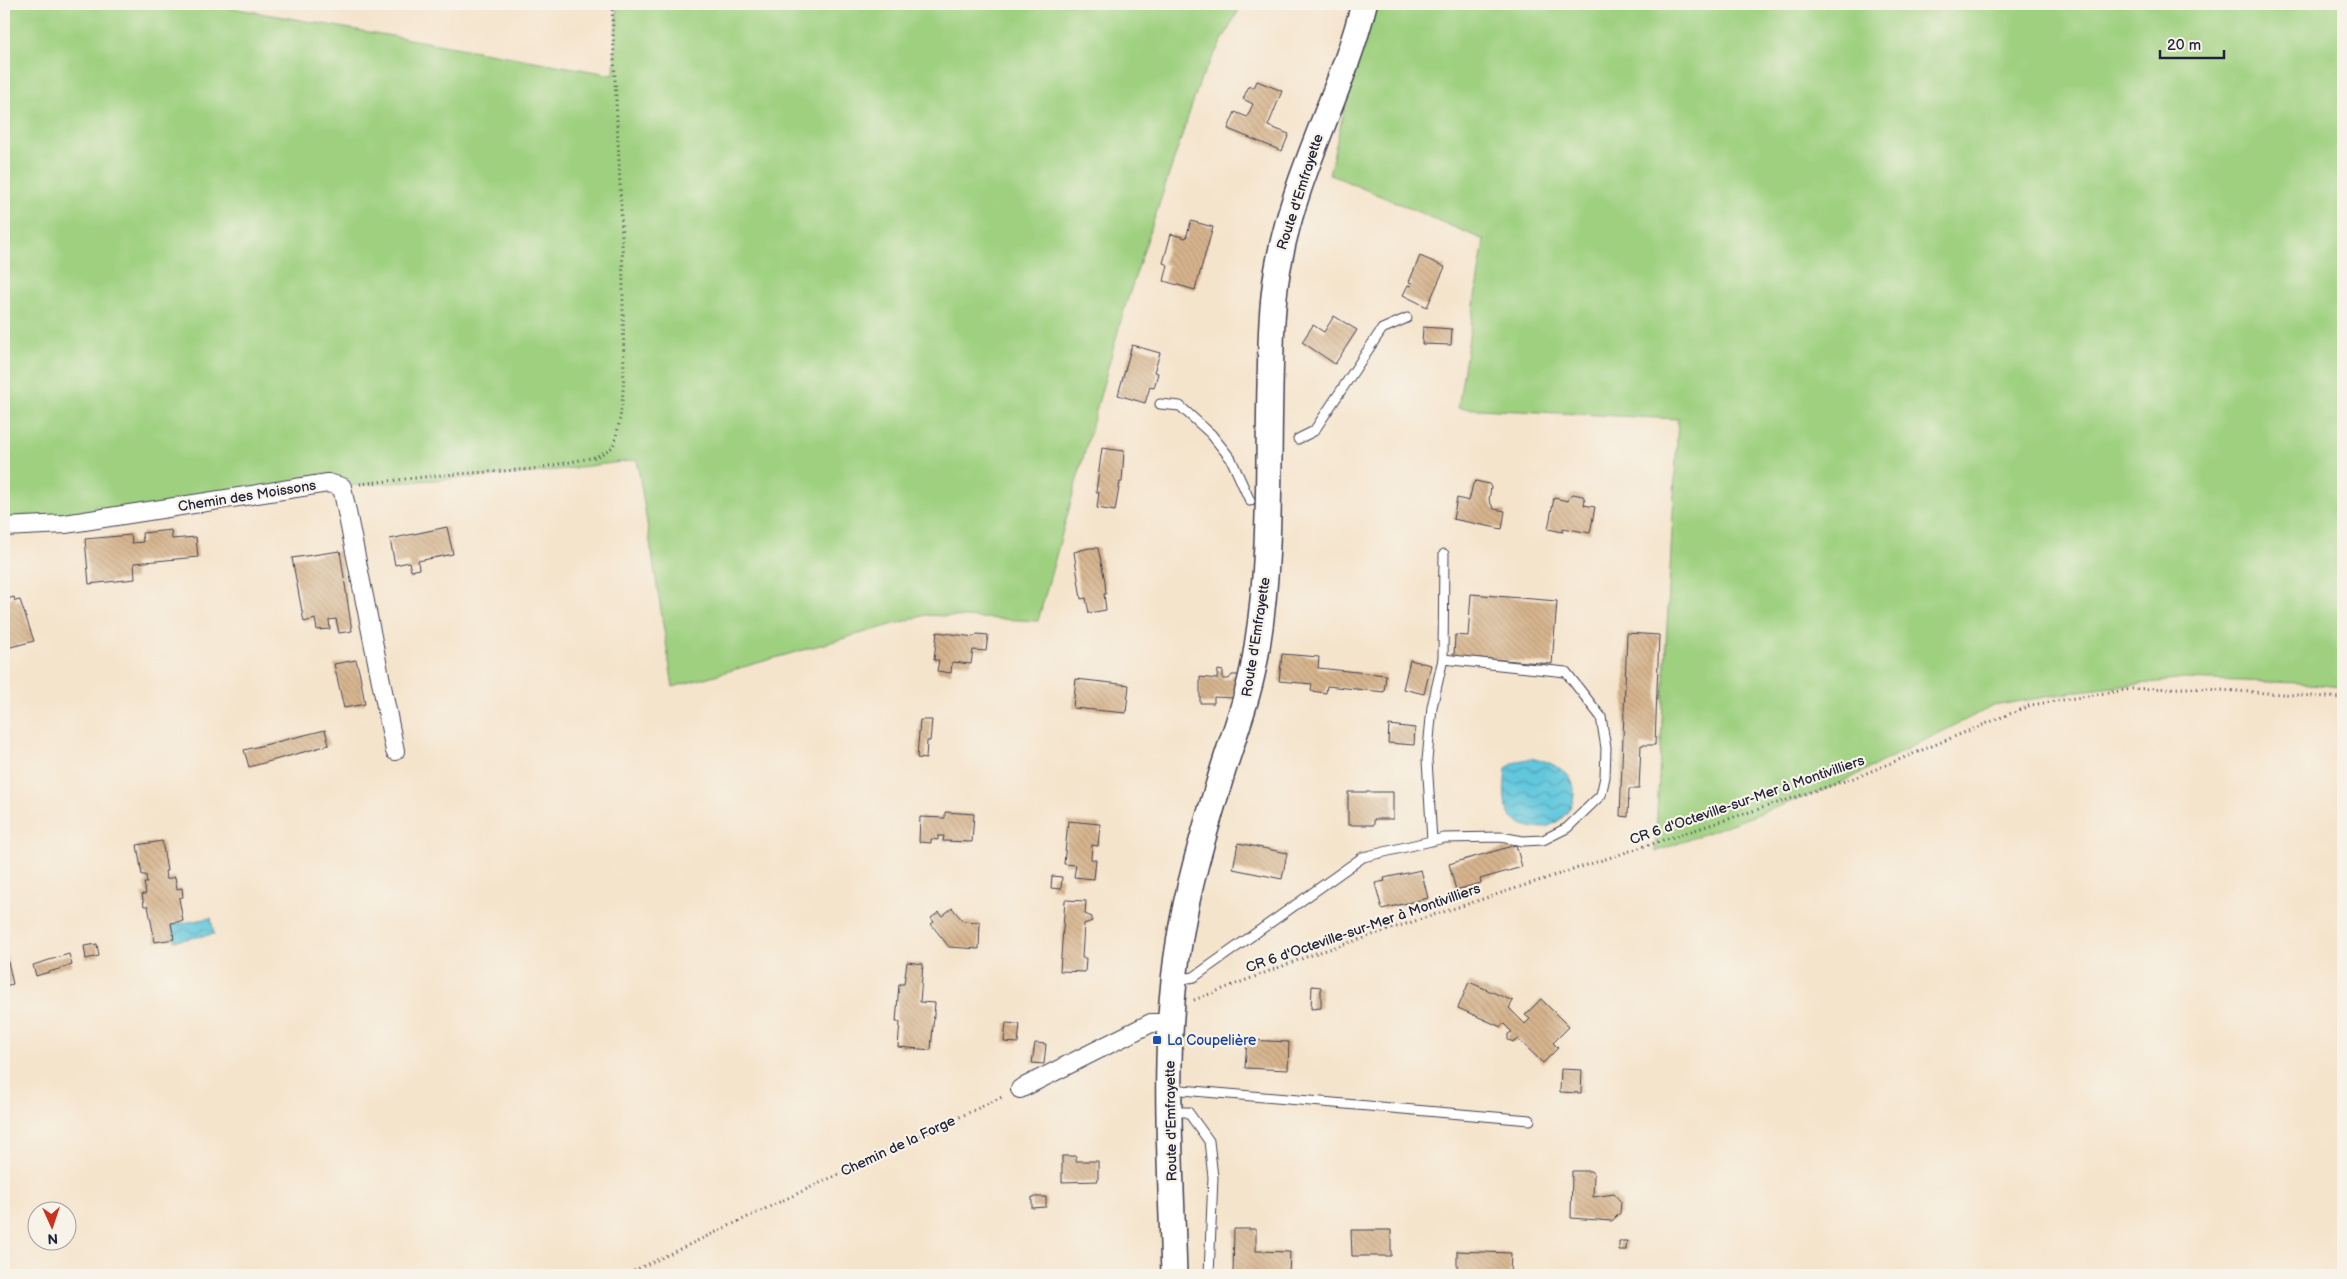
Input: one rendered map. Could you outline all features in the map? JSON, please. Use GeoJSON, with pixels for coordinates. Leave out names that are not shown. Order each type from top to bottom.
{"type":"FeatureCollection","features":[{"type":"Feature","properties":{"kind":"street","name":"Route d'Emfrayette"},"geometry":{"type":"LineString","coordinates":[[1174,1275],[1170,1100],[1171,1016],[1174,980],[1180,937],[1197,857],[1246,704],[1257,650],[1267,576],[1271,337],[1280,258],[1307,163],[1356,35],[1364,4]]}},
{"type":"Feature","properties":{"kind":"street","name":"Chemin des Moissons"},"geometry":{"type":"LineString","coordinates":[[4,527],[74,523],[328,483],[342,486]]}},
{"type":"Feature","properties":{"kind":"street"},"geometry":{"type":"LineString","coordinates":[[342,486],[395,751]]}},
{"type":"Feature","properties":{"kind":"street"},"geometry":{"type":"LineString","coordinates":[[1020,1089],[1151,1023],[1171,1016]]}},
{"type":"Feature","properties":{"kind":"lane"},"geometry":{"type":"LineString","coordinates":[[1298,439],[1314,431],[1382,329],[1407,318]]}},
{"type":"Feature","properties":{"kind":"lane"},"geometry":{"type":"LineString","coordinates":[[1160,404],[1180,406],[1211,434],[1231,459],[1250,501]]}},
{"type":"Feature","properties":{"kind":"lane"},"geometry":{"type":"LineString","coordinates":[[1432,841],[1427,760],[1432,707],[1443,659],[1444,554]]}},
{"type":"Feature","properties":{"kind":"lane"},"geometry":{"type":"LineString","coordinates":[[1174,980],[1194,976],[1363,857],[1444,838],[1501,837],[1523,841],[1543,840],[1566,828],[1601,795],[1605,777],[1606,748],[1601,717],[1566,672],[1443,659]]}},
{"type":"Feature","properties":{"kind":"lane"},"geometry":{"type":"LineString","coordinates":[[1170,1100],[1530,1120]]}},
{"type":"Feature","properties":{"kind":"lane"},"geometry":{"type":"LineString","coordinates":[[1170,1100],[1188,1112],[1209,1140],[1214,1177],[1209,1275]]}},
{"type":"Feature","properties":{"kind":"path"},"geometry":{"type":"LineString","coordinates":[[342,486],[442,474],[533,469],[596,457],[613,447],[619,427],[624,385],[623,236],[612,4]]}},
{"type":"Feature","properties":{"kind":"path","name":"CR 6 d'Octeville-sur-Mer à Montivilliers"},"geometry":{"type":"LineString","coordinates":[[1171,1016],[1314,954],[1857,777],[2031,705],[2132,689],[2190,688],[2343,698]]}},
{"type":"Feature","properties":{"kind":"path","name":"Chemin de la Forge"},"geometry":{"type":"LineString","coordinates":[[626,1275],[1020,1089]]}},
{"type":"Feature","properties":{"kind":"green space"},"geometry":{"type":"Polygon","coordinates":[[[4,4],[209,4],[614,75],[617,4],[1242,4],[1200,81],[1123,313],[1038,621],[926,615],[673,687],[637,460],[533,473],[347,486],[4,533],[4,4]]]}},
{"type":"Feature","properties":{"kind":"green space"},"geometry":{"type":"Polygon","coordinates":[[[1369,4],[2343,4],[2343,687],[2299,683],[2184,679],[2079,691],[1993,706],[1834,786],[1655,852],[1678,419],[1458,408],[1484,240],[1329,174],[1369,4]]]}},
{"type":"Feature","properties":{"kind":"water"},"geometry":{"type":"Polygon","coordinates":[[[1534,758],[1559,768],[1570,778],[1574,789],[1573,801],[1567,812],[1558,821],[1547,826],[1534,828],[1521,824],[1510,816],[1505,803],[1504,791],[1506,768],[1518,761],[1534,758]]]}},
{"type":"Feature","properties":{"kind":"water"},"geometry":{"type":"Polygon","coordinates":[[[211,918],[214,934],[175,941],[172,925],[211,918]]]}},
{"type":"Feature","properties":{"kind":"building"},"geometry":{"type":"Polygon","coordinates":[[[1257,81],[1282,91],[1268,126],[1289,134],[1282,151],[1228,129],[1235,112],[1247,117],[1253,104],[1243,99],[1249,86],[1254,88],[1257,81]]]}},
{"type":"Feature","properties":{"kind":"building"},"geometry":{"type":"Polygon","coordinates":[[[1191,221],[1213,227],[1195,290],[1164,281],[1168,265],[1163,263],[1171,234],[1186,238],[1191,221]]]}},
{"type":"Feature","properties":{"kind":"building"},"geometry":{"type":"Polygon","coordinates":[[[1420,256],[1445,267],[1427,307],[1403,295],[1408,285],[1411,286],[1412,283],[1409,282],[1420,256]]]}},
{"type":"Feature","properties":{"kind":"building"},"geometry":{"type":"Polygon","coordinates":[[[1334,316],[1357,330],[1335,364],[1302,342],[1313,325],[1324,332],[1334,316]]]}},
{"type":"Feature","properties":{"kind":"building"},"geometry":{"type":"Polygon","coordinates":[[[1423,327],[1452,329],[1451,345],[1422,344],[1423,327]]]}},
{"type":"Feature","properties":{"kind":"building"},"geometry":{"type":"Polygon","coordinates":[[[1132,345],[1160,353],[1154,372],[1158,373],[1154,388],[1150,387],[1145,403],[1118,395],[1132,345]]]}},
{"type":"Feature","properties":{"kind":"building"},"geometry":{"type":"Polygon","coordinates":[[[1102,448],[1124,451],[1122,482],[1120,482],[1115,511],[1097,508],[1099,492],[1096,492],[1102,448]]]}},
{"type":"Feature","properties":{"kind":"building"},"geometry":{"type":"Polygon","coordinates":[[[1476,481],[1489,484],[1491,487],[1489,500],[1494,509],[1505,511],[1502,529],[1453,519],[1457,498],[1469,501],[1473,484],[1476,481]]]}},
{"type":"Feature","properties":{"kind":"building"},"geometry":{"type":"Polygon","coordinates":[[[1573,494],[1583,496],[1585,500],[1584,505],[1595,507],[1590,533],[1563,528],[1563,532],[1548,529],[1554,498],[1568,501],[1569,497],[1573,494]]]}},
{"type":"Feature","properties":{"kind":"building"},"geometry":{"type":"Polygon","coordinates":[[[447,527],[453,554],[418,561],[419,569],[411,571],[409,562],[395,565],[390,539],[447,527]]]}},
{"type":"Feature","properties":{"kind":"building"},"geometry":{"type":"Polygon","coordinates":[[[171,530],[172,539],[196,537],[198,557],[134,563],[135,579],[89,584],[85,539],[131,535],[132,543],[143,542],[142,533],[171,530]]]}},
{"type":"Feature","properties":{"kind":"building"},"geometry":{"type":"Polygon","coordinates":[[[1098,548],[1105,581],[1106,610],[1089,613],[1086,598],[1081,599],[1074,552],[1098,548]]]}},
{"type":"Feature","properties":{"kind":"building"},"geometry":{"type":"Polygon","coordinates":[[[340,551],[352,631],[339,633],[336,619],[329,620],[330,629],[317,630],[315,619],[304,622],[292,558],[340,551]]]}},
{"type":"Feature","properties":{"kind":"building"},"geometry":{"type":"Polygon","coordinates":[[[1471,594],[1557,601],[1552,664],[1454,656],[1455,635],[1468,636],[1471,594]]]}},
{"type":"Feature","properties":{"kind":"building"},"geometry":{"type":"Polygon","coordinates":[[[14,597],[15,601],[20,600],[34,641],[7,648],[4,637],[4,600],[14,597]]]}},
{"type":"Feature","properties":{"kind":"building"},"geometry":{"type":"Polygon","coordinates":[[[937,632],[974,637],[977,634],[988,635],[986,651],[973,650],[971,664],[952,662],[951,673],[937,671],[939,660],[934,660],[937,632]]]}},
{"type":"Feature","properties":{"kind":"building"},"geometry":{"type":"Polygon","coordinates":[[[1627,633],[1659,635],[1655,745],[1641,745],[1639,789],[1629,789],[1628,817],[1620,816],[1627,633]]]}},
{"type":"Feature","properties":{"kind":"building"},"geometry":{"type":"Polygon","coordinates":[[[1282,654],[1319,657],[1318,668],[1386,675],[1384,692],[1327,686],[1326,693],[1311,691],[1312,684],[1279,681],[1282,654]]]}},
{"type":"Feature","properties":{"kind":"building"},"geometry":{"type":"Polygon","coordinates":[[[356,660],[365,704],[344,708],[334,664],[356,660]]]}},
{"type":"Feature","properties":{"kind":"building"},"geometry":{"type":"Polygon","coordinates":[[[1410,660],[1431,665],[1424,694],[1403,689],[1410,660]]]}},
{"type":"Feature","properties":{"kind":"building"},"geometry":{"type":"Polygon","coordinates":[[[1218,670],[1223,671],[1223,679],[1229,679],[1232,675],[1241,675],[1233,698],[1214,697],[1214,703],[1200,703],[1200,677],[1217,679],[1218,670]]]}},
{"type":"Feature","properties":{"kind":"building"},"geometry":{"type":"Polygon","coordinates":[[[1076,679],[1129,685],[1126,713],[1073,708],[1076,679]]]}},
{"type":"Feature","properties":{"kind":"building"},"geometry":{"type":"Polygon","coordinates":[[[920,720],[932,720],[930,741],[927,741],[926,759],[917,758],[920,720]]]}},
{"type":"Feature","properties":{"kind":"building"},"geometry":{"type":"Polygon","coordinates":[[[1389,725],[1415,728],[1414,745],[1388,743],[1389,725]]]}},
{"type":"Feature","properties":{"kind":"building"},"geometry":{"type":"Polygon","coordinates":[[[325,730],[329,745],[249,767],[244,750],[325,730]]]}},
{"type":"Feature","properties":{"kind":"building"},"geometry":{"type":"Polygon","coordinates":[[[1348,792],[1393,792],[1393,819],[1374,819],[1374,825],[1348,825],[1348,792]]]}},
{"type":"Feature","properties":{"kind":"building"},"geometry":{"type":"Polygon","coordinates":[[[945,812],[974,814],[972,842],[943,841],[944,836],[938,836],[938,840],[931,839],[931,843],[919,842],[920,817],[945,818],[945,812]]]}},
{"type":"Feature","properties":{"kind":"building"},"geometry":{"type":"Polygon","coordinates":[[[1068,821],[1100,824],[1098,846],[1092,845],[1091,859],[1096,860],[1094,879],[1074,877],[1076,865],[1064,864],[1068,821]]]}},
{"type":"Feature","properties":{"kind":"building"},"geometry":{"type":"Polygon","coordinates":[[[162,841],[167,871],[165,871],[166,879],[175,877],[177,889],[182,888],[183,897],[179,898],[183,921],[171,923],[174,939],[155,942],[148,906],[144,906],[142,894],[146,894],[144,883],[147,883],[146,875],[142,875],[137,845],[162,841]]]}},
{"type":"Feature","properties":{"kind":"building"},"geometry":{"type":"Polygon","coordinates":[[[1238,843],[1287,853],[1282,879],[1233,869],[1238,843]]]}},
{"type":"Feature","properties":{"kind":"building"},"geometry":{"type":"Polygon","coordinates":[[[1516,845],[1522,867],[1480,879],[1481,883],[1456,890],[1449,864],[1516,845]]]}},
{"type":"Feature","properties":{"kind":"building"},"geometry":{"type":"Polygon","coordinates":[[[1421,870],[1428,898],[1382,909],[1375,883],[1385,881],[1384,878],[1421,870]]]}},
{"type":"Feature","properties":{"kind":"building"},"geometry":{"type":"Polygon","coordinates":[[[1052,876],[1062,877],[1061,889],[1051,888],[1052,876]]]}},
{"type":"Feature","properties":{"kind":"building"},"geometry":{"type":"Polygon","coordinates":[[[1065,900],[1086,901],[1085,914],[1092,917],[1092,921],[1084,924],[1082,958],[1086,958],[1085,972],[1060,971],[1065,900]]]}},
{"type":"Feature","properties":{"kind":"building"},"geometry":{"type":"Polygon","coordinates":[[[952,908],[963,921],[980,922],[979,949],[949,947],[931,924],[934,922],[931,918],[939,912],[942,916],[952,908]]]}},
{"type":"Feature","properties":{"kind":"building"},"geometry":{"type":"Polygon","coordinates":[[[97,944],[99,956],[86,959],[84,946],[97,944]]]}},
{"type":"Feature","properties":{"kind":"building"},"geometry":{"type":"Polygon","coordinates":[[[69,954],[72,965],[36,976],[33,965],[69,954]]]}},
{"type":"Feature","properties":{"kind":"building"},"geometry":{"type":"Polygon","coordinates":[[[4,957],[7,957],[13,984],[4,986],[4,957]]]}},
{"type":"Feature","properties":{"kind":"building"},"geometry":{"type":"Polygon","coordinates":[[[907,962],[923,964],[920,1002],[935,1003],[931,1050],[898,1047],[900,1022],[896,1022],[899,984],[904,984],[907,962]]]}},
{"type":"Feature","properties":{"kind":"building"},"geometry":{"type":"Polygon","coordinates":[[[1469,982],[1513,1001],[1509,1008],[1525,1024],[1530,1019],[1525,1015],[1541,999],[1569,1027],[1553,1043],[1558,1048],[1543,1063],[1518,1039],[1514,1042],[1508,1040],[1508,1034],[1512,1032],[1503,1023],[1501,1027],[1458,1008],[1469,982]]]}},
{"type":"Feature","properties":{"kind":"building"},"geometry":{"type":"Polygon","coordinates":[[[1312,986],[1321,987],[1321,1008],[1311,1009],[1312,986]]]}},
{"type":"Feature","properties":{"kind":"building"},"geometry":{"type":"Polygon","coordinates":[[[1006,1023],[1020,1024],[1018,1043],[1004,1042],[1006,1023]]]}},
{"type":"Feature","properties":{"kind":"building"},"geometry":{"type":"Polygon","coordinates":[[[1247,1040],[1289,1042],[1288,1070],[1245,1068],[1247,1040]]]}},
{"type":"Feature","properties":{"kind":"building"},"geometry":{"type":"Polygon","coordinates":[[[1035,1043],[1046,1044],[1044,1064],[1032,1063],[1035,1043]]]}},
{"type":"Feature","properties":{"kind":"building"},"geometry":{"type":"Polygon","coordinates":[[[1561,1069],[1582,1070],[1581,1093],[1560,1092],[1561,1069]]]}},
{"type":"Feature","properties":{"kind":"building"},"geometry":{"type":"Polygon","coordinates":[[[1062,1156],[1076,1156],[1076,1161],[1098,1161],[1098,1181],[1062,1182],[1062,1156]]]}},
{"type":"Feature","properties":{"kind":"building"},"geometry":{"type":"Polygon","coordinates":[[[1572,1171],[1591,1171],[1594,1175],[1593,1197],[1614,1194],[1621,1202],[1620,1213],[1612,1221],[1571,1218],[1572,1171]]]}},
{"type":"Feature","properties":{"kind":"building"},"geometry":{"type":"Polygon","coordinates":[[[1032,1197],[1046,1197],[1046,1207],[1032,1208],[1032,1197]]]}},
{"type":"Feature","properties":{"kind":"building"},"geometry":{"type":"Polygon","coordinates":[[[1234,1229],[1256,1229],[1256,1251],[1290,1252],[1289,1275],[1233,1274],[1234,1229]]]}},
{"type":"Feature","properties":{"kind":"building"},"geometry":{"type":"Polygon","coordinates":[[[1351,1230],[1391,1230],[1391,1256],[1352,1256],[1351,1230]]]}},
{"type":"Feature","properties":{"kind":"building"},"geometry":{"type":"Polygon","coordinates":[[[1619,1241],[1627,1241],[1626,1250],[1619,1250],[1619,1241]]]}},
{"type":"Feature","properties":{"kind":"building"},"geometry":{"type":"Polygon","coordinates":[[[1457,1251],[1511,1253],[1510,1275],[1457,1275],[1457,1251]]]}},
{"type":"Feature","properties":{"kind":"place","name":"La Coupelière"},"geometry":{"type":"Point","coordinates":[1157,1040]}}]}
